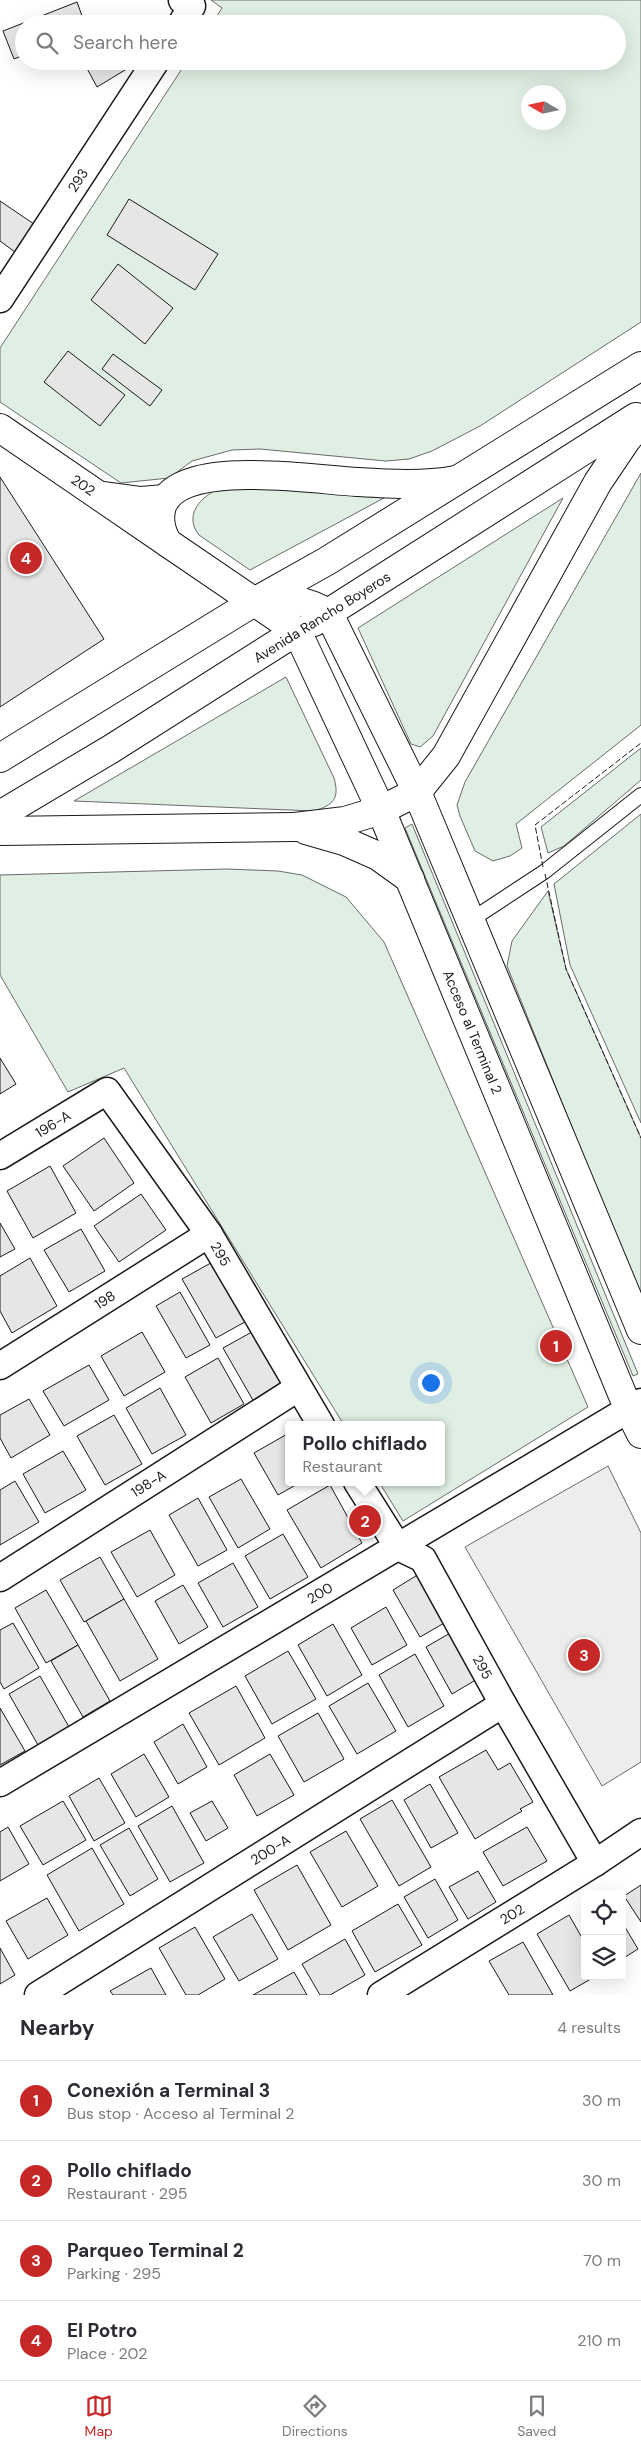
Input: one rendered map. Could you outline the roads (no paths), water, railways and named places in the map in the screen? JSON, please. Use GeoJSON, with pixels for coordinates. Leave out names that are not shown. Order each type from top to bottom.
{"type":"FeatureCollection","features":[{"type":"Feature","properties":{"kind":"main road"},"geometry":{"type":"LineString","coordinates":[[0,758],[254,602],[327,561],[641,366]]}},
{"type":"Feature","properties":{"kind":"main road","name":"Avenida Rancho Boyeros"},"geometry":{"type":"LineString","coordinates":[[0,815],[111,749],[298,631],[329,614],[641,414]]}},
{"type":"Feature","properties":{"kind":"main road"},"geometry":{"type":"LineString","coordinates":[[0,831],[295,827],[345,821],[381,810],[417,792],[446,756],[598,482],[627,439],[641,423]]}},
{"type":"Feature","properties":{"kind":"main road","name":"202"},"geometry":{"type":"LineString","coordinates":[[0,428],[298,631]]}},
{"type":"Feature","properties":{"kind":"main road"},"geometry":{"type":"LineString","coordinates":[[97,495],[141,501],[165,499],[188,483],[230,474],[404,484],[456,480]]}},
{"type":"Feature","properties":{"kind":"main road"},"geometry":{"type":"LineString","coordinates":[[165,499],[161,511],[160,524],[168,543]]}},
{"type":"Feature","properties":{"kind":"main road"},"geometry":{"type":"LineString","coordinates":[[254,602],[281,598],[294,600],[311,604],[329,614],[417,792],[641,1330]]}},
{"type":"Feature","properties":{"kind":"main road","name":"Acceso al Terminal 2"},"geometry":{"type":"LineString","coordinates":[[298,631],[381,810],[634,1405],[641,1434]]}},
{"type":"Feature","properties":{"kind":"main road"},"geometry":{"type":"LineString","coordinates":[[295,827],[344,841],[378,856],[410,879]]}},
{"type":"Feature","properties":{"kind":"street","name":"293"},"geometry":{"type":"LineString","coordinates":[[0,298],[150,70]]}},
{"type":"Feature","properties":{"kind":"street","name":"196-A"},"geometry":{"type":"LineString","coordinates":[[0,1156],[107,1091]]}},
{"type":"Feature","properties":{"kind":"street","name":"295"},"geometry":{"type":"LineString","coordinates":[[107,1091],[209,1234],[319,1421]]}},
{"type":"Feature","properties":{"kind":"street","name":"198"},"geometry":{"type":"LineString","coordinates":[[0,1366],[209,1234]]}},
{"type":"Feature","properties":{"kind":"street","name":"198-A"},"geometry":{"type":"LineString","coordinates":[[0,1578],[298,1388]]}},
{"type":"Feature","properties":{"kind":"street","name":"200"},"geometry":{"type":"LineString","coordinates":[[0,1783],[634,1405]]}},
{"type":"Feature","properties":{"kind":"street"},"geometry":{"type":"LineString","coordinates":[[360,1486],[398,1547]]}},
{"type":"Feature","properties":{"kind":"street","name":"295"},"geometry":{"type":"LineString","coordinates":[[398,1547],[423,1559],[503,1704],[595,1863]]}},
{"type":"Feature","properties":{"kind":"street","name":"200-A"},"geometry":{"type":"LineString","coordinates":[[38,1995],[503,1704]]}},
{"type":"Feature","properties":{"kind":"street","name":"202"},"geometry":{"type":"LineString","coordinates":[[381,1995],[595,1863],[641,1832]]}},
{"type":"Feature","properties":{"kind":"lane"},"geometry":{"type":"LineString","coordinates":[[471,920],[544,872],[641,795]]}},
{"type":"Feature","properties":{"kind":"place","name":"El Potro"},"geometry":{"type":"Point","coordinates":[26,558]}},
{"type":"Feature","properties":{"kind":"place","name":"Conexión a Terminal 3"},"geometry":{"type":"Point","coordinates":[556,1346]}},
{"type":"Feature","properties":{"kind":"place","name":"Pollo chiflado"},"geometry":{"type":"Point","coordinates":[365,1521]}},
{"type":"Feature","properties":{"kind":"place","name":"Parqueo Terminal 2"},"geometry":{"type":"Point","coordinates":[584,1655]}}]}
